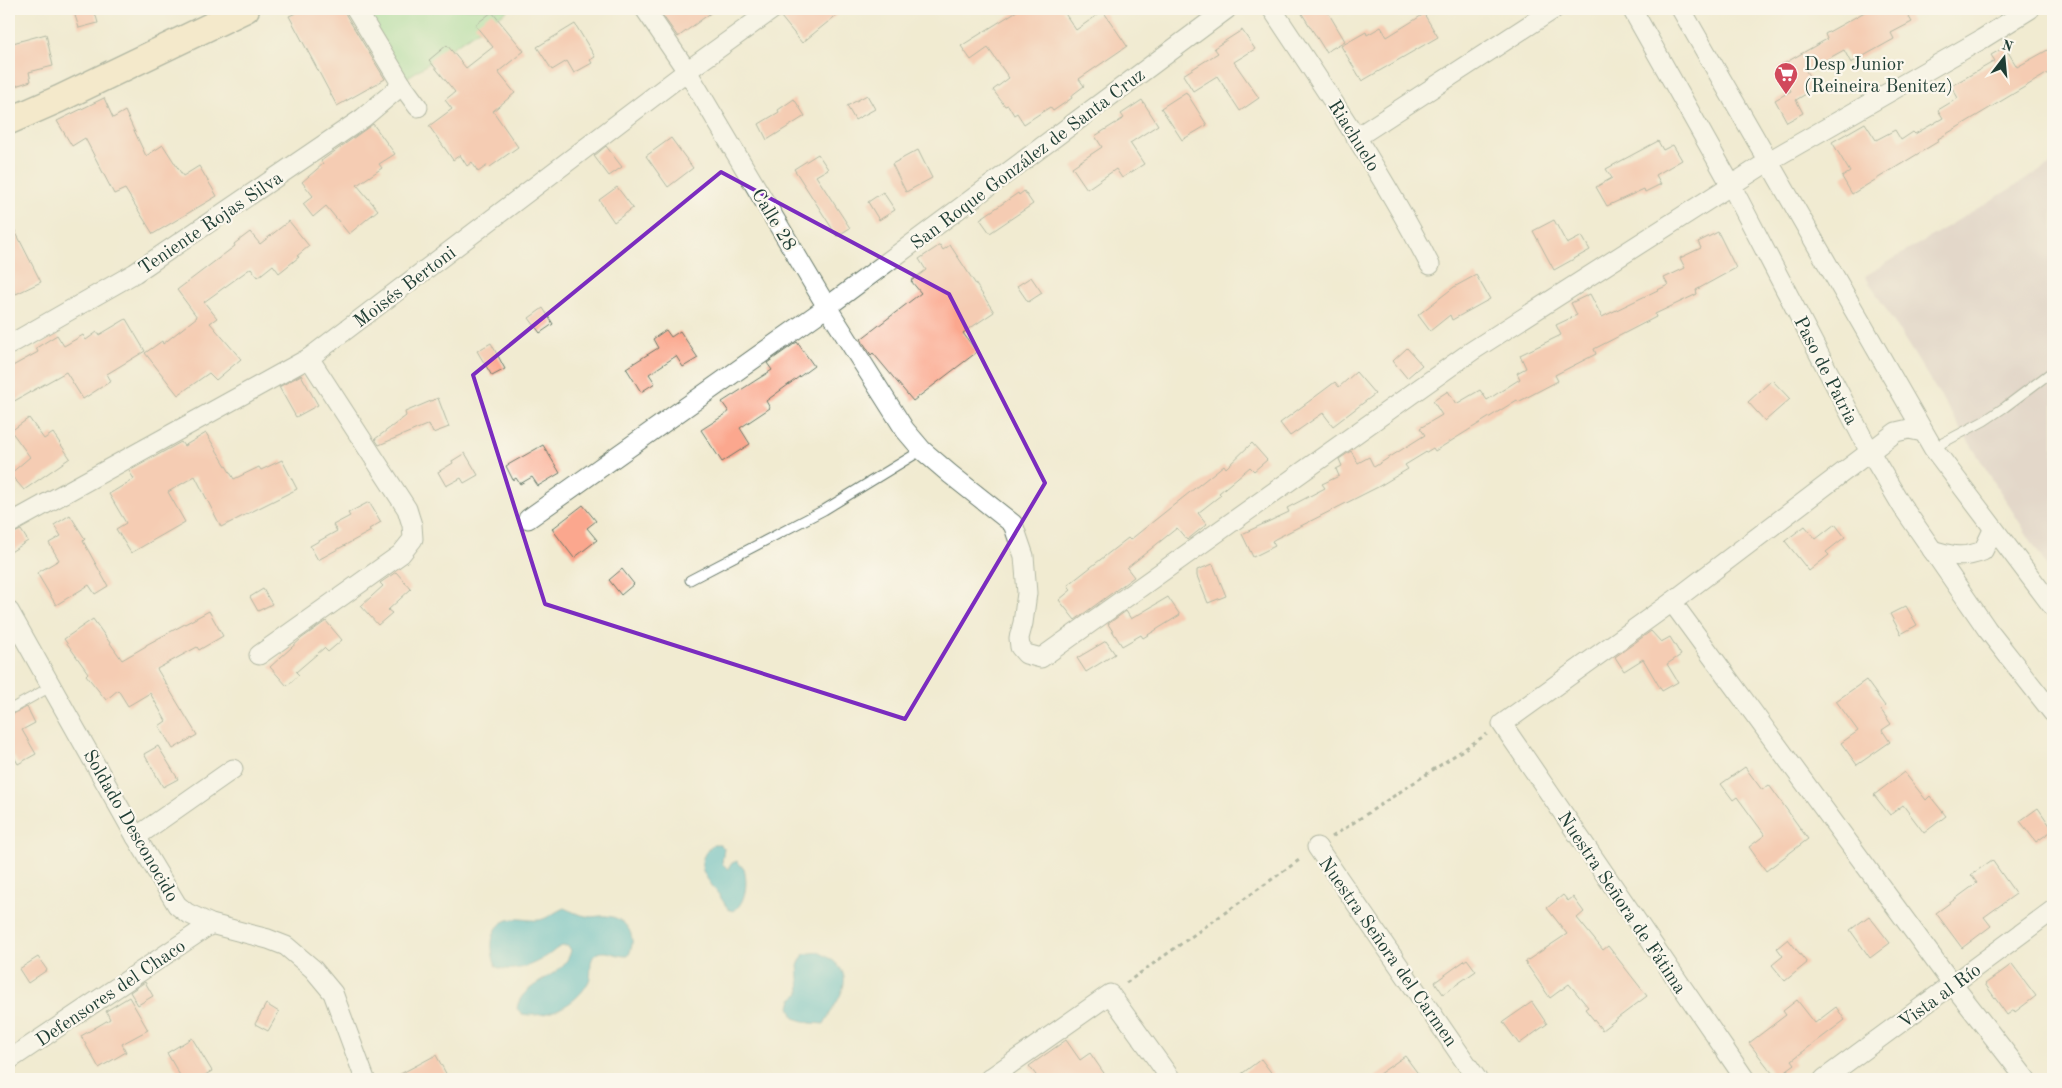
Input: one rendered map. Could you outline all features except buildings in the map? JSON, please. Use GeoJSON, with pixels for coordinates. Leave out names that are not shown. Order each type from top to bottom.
{"type":"FeatureCollection","features":[{"type":"Feature","properties":{"kind":"main road"},"geometry":{"type":"LineString","coordinates":[[9,121],[246,9]]}},
{"type":"Feature","properties":{"kind":"street"},"geometry":{"type":"LineString","coordinates":[[356,9],[402,85],[418,107]]}},
{"type":"Feature","properties":{"kind":"street","name":"Calle 28"},"geometry":{"type":"LineString","coordinates":[[645,9],[687,71],[827,307],[906,430],[922,450],[1013,524],[1024,556],[1027,593],[1019,638],[1020,647],[1026,654],[1041,658],[1472,351],[1731,185]]}},
{"type":"Feature","properties":{"kind":"street","name":"Moisés Bertoni"},"geometry":{"type":"LineString","coordinates":[[9,524],[310,358],[687,71],[773,9]]}},
{"type":"Feature","properties":{"kind":"street","name":"San Roque González de Santa Cruz"},"geometry":{"type":"LineString","coordinates":[[528,519],[827,307],[1227,9]]}},
{"type":"Feature","properties":{"kind":"street","name":"Riachuelo"},"geometry":{"type":"LineString","coordinates":[[1272,9],[1357,137],[1407,220],[1430,265]]}},
{"type":"Feature","properties":{"kind":"street"},"geometry":{"type":"LineString","coordinates":[[1357,137],[1554,9]]}},
{"type":"Feature","properties":{"kind":"street","name":"Paso de Patria"},"geometry":{"type":"LineString","coordinates":[[1632,9],[1731,185],[1870,452],[1902,506],[1987,629],[2053,712]]}},
{"type":"Feature","properties":{"kind":"street"},"geometry":{"type":"LineString","coordinates":[[1681,9],[1923,432],[1993,530],[2053,607]]}},
{"type":"Feature","properties":{"kind":"street"},"geometry":{"type":"LineString","coordinates":[[1731,185],[1769,161],[1982,39],[2030,9]]}},
{"type":"Feature","properties":{"kind":"street","name":"Teniente Rojas Silva"},"geometry":{"type":"LineString","coordinates":[[9,345],[135,273],[363,118],[402,85]]}},
{"type":"Feature","properties":{"kind":"street"},"geometry":{"type":"LineString","coordinates":[[259,655],[401,554],[413,539],[412,525],[407,509],[310,358]]}},
{"type":"Feature","properties":{"kind":"street"},"geometry":{"type":"LineString","coordinates":[[1923,432],[1909,429],[1896,432],[1672,602],[1953,985],[2026,1079]]}},
{"type":"Feature","properties":{"kind":"street"},"geometry":{"type":"LineString","coordinates":[[1932,550],[1956,557],[1971,556],[1983,551],[1993,530]]}},
{"type":"Feature","properties":{"kind":"street","name":"Nuestra Señora de Fátima"},"geometry":{"type":"LineString","coordinates":[[1672,602],[1502,724],[1745,1079]]}},
{"type":"Feature","properties":{"kind":"street","name":"Soldado Desconocido"},"geometry":{"type":"LineString","coordinates":[[9,611],[136,837],[177,905],[187,913],[210,924],[268,939],[286,946],[313,969],[333,993],[365,1079]]}},
{"type":"Feature","properties":{"kind":"street"},"geometry":{"type":"LineString","coordinates":[[136,837],[234,769]]}},
{"type":"Feature","properties":{"kind":"street","name":"Nuestra Señora del Carmen"},"geometry":{"type":"LineString","coordinates":[[1317,847],[1477,1079]]}},
{"type":"Feature","properties":{"kind":"street","name":"Vista al Río"},"geometry":{"type":"LineString","coordinates":[[1824,1079],[2053,910]]}},
{"type":"Feature","properties":{"kind":"street","name":"Defensores del Chaco"},"geometry":{"type":"LineString","coordinates":[[9,1060],[210,924]]}},
{"type":"Feature","properties":{"kind":"street"},"geometry":{"type":"LineString","coordinates":[[989,1079],[1110,994],[1171,1079]]}},
{"type":"Feature","properties":{"kind":"lane"},"geometry":{"type":"LineString","coordinates":[[1933,448],[2006,407],[2053,371]]}},
{"type":"Feature","properties":{"kind":"lane"},"geometry":{"type":"LineString","coordinates":[[690,580],[824,510],[922,450]]}},
{"type":"Feature","properties":{"kind":"lane"},"geometry":{"type":"LineString","coordinates":[[9,710],[52,686]]}},
{"type":"Feature","properties":{"kind":"highlighted area"},"geometry":{"type":"Polygon","coordinates":[[[721,172],[949,294],[1045,483],[905,719],[545,604],[473,375],[721,172]]]}},
{"type":"Feature","properties":{"kind":"shaded area"},"geometry":{"type":"Polygon","coordinates":[[[2053,163],[2053,576],[1865,276],[2053,163]]]}},
{"type":"Feature","properties":{"kind":"green space"},"geometry":{"type":"Polygon","coordinates":[[[362,9],[510,9],[405,79],[362,9]]]}},
{"type":"Feature","properties":{"kind":"water"},"geometry":{"type":"Polygon","coordinates":[[[713,844],[720,844],[724,848],[722,863],[728,869],[732,863],[737,861],[744,869],[746,880],[745,892],[741,903],[734,911],[727,908],[702,868],[703,857],[713,844]]]}},
{"type":"Feature","properties":{"kind":"water"},"geometry":{"type":"Polygon","coordinates":[[[564,908],[591,917],[606,916],[620,920],[629,930],[632,942],[631,949],[628,956],[605,952],[595,955],[591,962],[589,981],[584,990],[569,1003],[551,1012],[532,1015],[522,1014],[517,1009],[520,1000],[526,992],[561,967],[571,950],[568,946],[562,946],[541,960],[529,965],[516,969],[503,969],[496,967],[494,961],[492,940],[494,934],[501,923],[508,920],[539,920],[564,908]]]}},
{"type":"Feature","properties":{"kind":"water"},"geometry":{"type":"Polygon","coordinates":[[[818,952],[840,967],[844,976],[841,993],[824,1024],[810,1023],[794,1018],[790,1007],[792,999],[800,993],[798,965],[804,954],[818,952]]]}},
{"type":"Feature","properties":{"kind":"place","name":"Desp Junior (Reineira Benitez)"},"geometry":{"type":"Point","coordinates":[1786,95]}}]}
